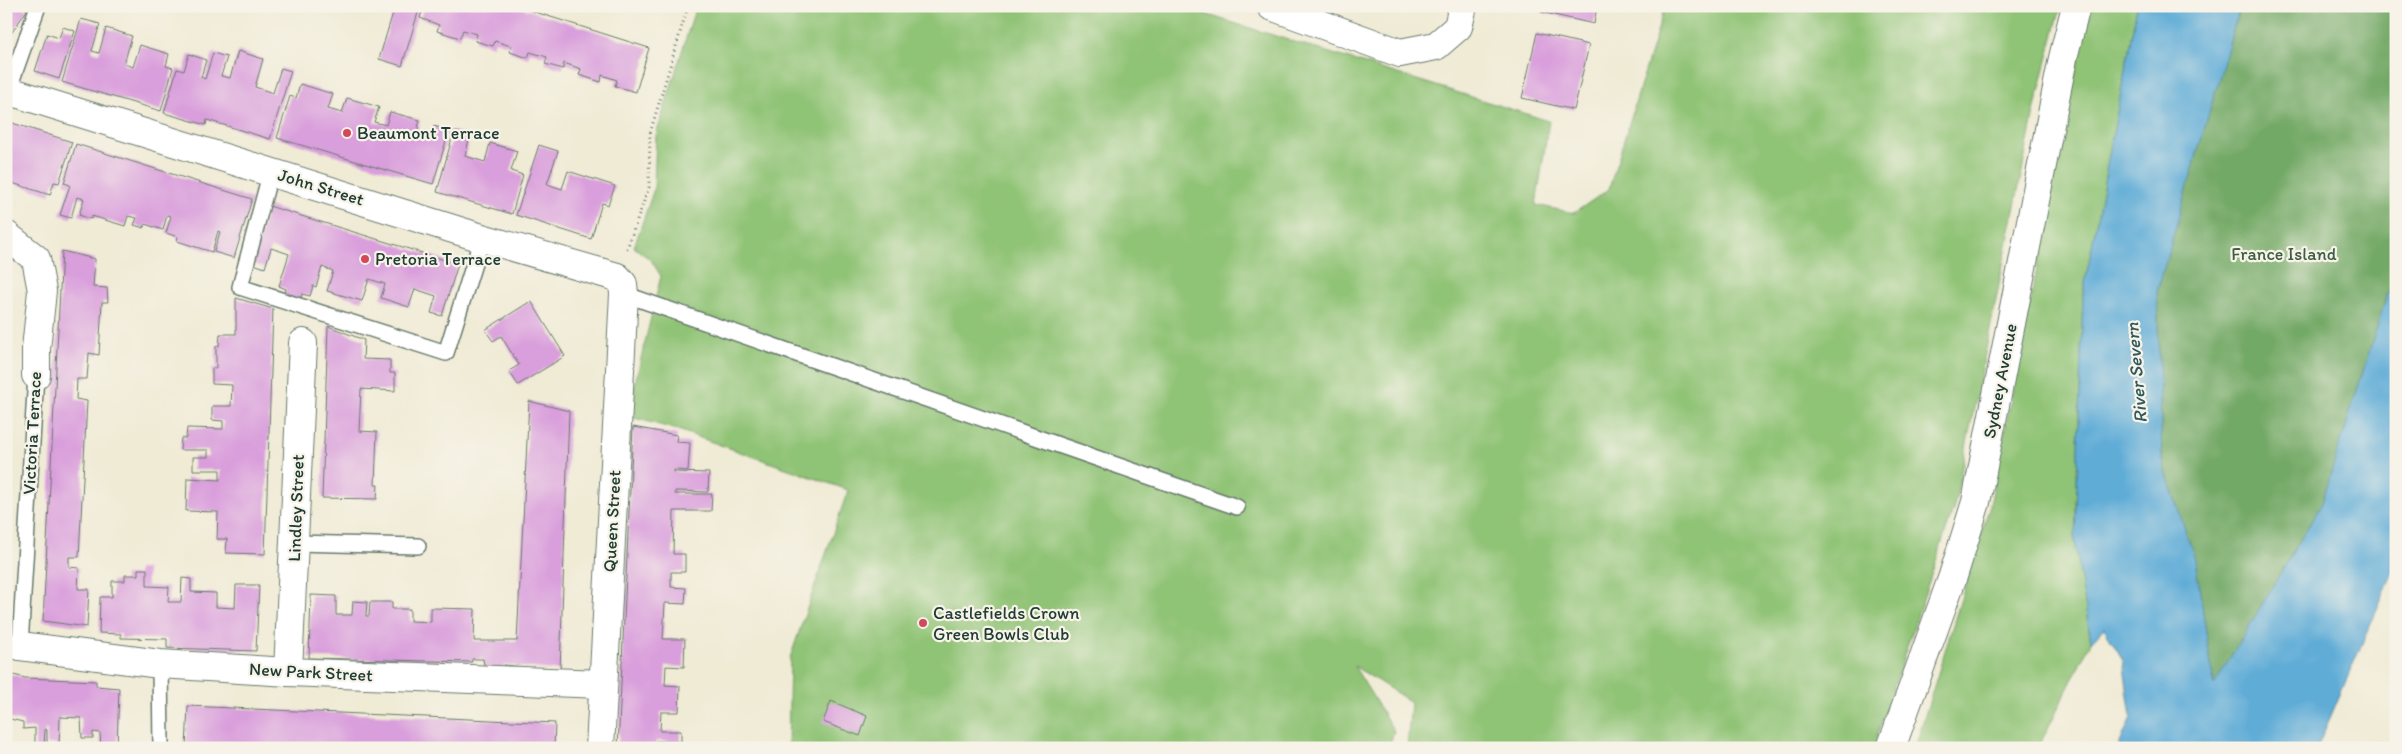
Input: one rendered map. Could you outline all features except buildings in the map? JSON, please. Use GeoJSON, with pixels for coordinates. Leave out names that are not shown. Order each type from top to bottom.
{"type":"FeatureCollection","features":[{"type":"Feature","properties":{"kind":"street"},"geometry":{"type":"LineString","coordinates":[[1271,6],[1400,53],[1436,46],[1461,17]]}},
{"type":"Feature","properties":{"kind":"street","name":"Sydney Avenue"},"geometry":{"type":"LineString","coordinates":[[1891,748],[1953,576],[1976,502],[2063,58],[2076,6]]}},
{"type":"Feature","properties":{"kind":"street","name":"John Street"},"geometry":{"type":"LineString","coordinates":[[7,90],[482,238],[621,285]]}},
{"type":"Feature","properties":{"kind":"street","name":"Victoria Terrace"},"geometry":{"type":"LineString","coordinates":[[6,235],[36,259],[42,291],[36,349],[36,375]]}},
{"type":"Feature","properties":{"kind":"street","name":"Queen Street"},"geometry":{"type":"LineString","coordinates":[[600,748],[621,285]]}},
{"type":"Feature","properties":{"kind":"street","name":"Lindley Street"},"geometry":{"type":"LineString","coordinates":[[288,672],[302,344]]}},
{"type":"Feature","properties":{"kind":"street","name":"New Park Street"},"geometry":{"type":"LineString","coordinates":[[20,646],[160,664],[288,672],[603,684]]}},
{"type":"Feature","properties":{"kind":"lane"},"geometry":{"type":"LineString","coordinates":[[7,90],[38,6]]}},
{"type":"Feature","properties":{"kind":"lane"},"geometry":{"type":"LineString","coordinates":[[271,171],[240,287],[446,353],[482,238]]}},
{"type":"Feature","properties":{"kind":"lane"},"geometry":{"type":"LineString","coordinates":[[621,285],[1237,507]]}},
{"type":"Feature","properties":{"kind":"lane","name":"Victoria Terrace"},"geometry":{"type":"LineString","coordinates":[[20,646],[36,375]]}},
{"type":"Feature","properties":{"kind":"lane"},"geometry":{"type":"LineString","coordinates":[[295,543],[418,546]]}},
{"type":"Feature","properties":{"kind":"lane"},"geometry":{"type":"LineString","coordinates":[[160,664],[161,748]]}},
{"type":"Feature","properties":{"kind":"path"},"geometry":{"type":"LineString","coordinates":[[621,285],[649,187],[650,133],[688,6]]}},
{"type":"Feature","properties":{"kind":"green space"},"geometry":{"type":"Polygon","coordinates":[[[696,6],[1179,6],[1549,121],[1536,205],[1574,213],[1609,189],[1665,6],[2061,6],[2035,107],[1954,507],[1873,748],[1407,748],[1411,702],[1354,666],[1394,731],[1388,748],[788,748],[790,658],[848,490],[678,430],[627,416],[661,276],[651,260],[634,247],[654,189],[656,135],[696,6]]]}},
{"type":"Feature","properties":{"kind":"green space"},"geometry":{"type":"Polygon","coordinates":[[[2092,6],[2137,6],[2083,294],[2075,541],[2091,642],[2038,748],[1915,748],[1990,505],[2078,61],[2092,6]]]}},
{"type":"Feature","properties":{"kind":"green space","name":"France Island"},"geometry":{"type":"Polygon","coordinates":[[[2240,6],[2396,6],[2396,280],[2387,295],[2321,505],[2214,686],[2195,559],[2162,461],[2157,292],[2240,6]]]}},
{"type":"Feature","properties":{"kind":"water","name":"River Severn"},"geometry":{"type":"Polygon","coordinates":[[[2137,6],[2240,6],[2157,292],[2162,461],[2195,559],[2214,685],[2321,505],[2387,295],[2396,280],[2396,565],[2317,748],[2118,748],[2131,717],[2123,660],[2104,628],[2091,642],[2075,541],[2083,294],[2137,6]]]}},
{"type":"Feature","properties":{"kind":"place","name":"Beaumont Terrace"},"geometry":{"type":"Point","coordinates":[347,133]}},
{"type":"Feature","properties":{"kind":"place","name":"Pretoria Terrace"},"geometry":{"type":"Point","coordinates":[365,259]}},
{"type":"Feature","properties":{"kind":"place","name":"Castlefields Crown Green Bowls Club"},"geometry":{"type":"Point","coordinates":[923,623]}}]}
